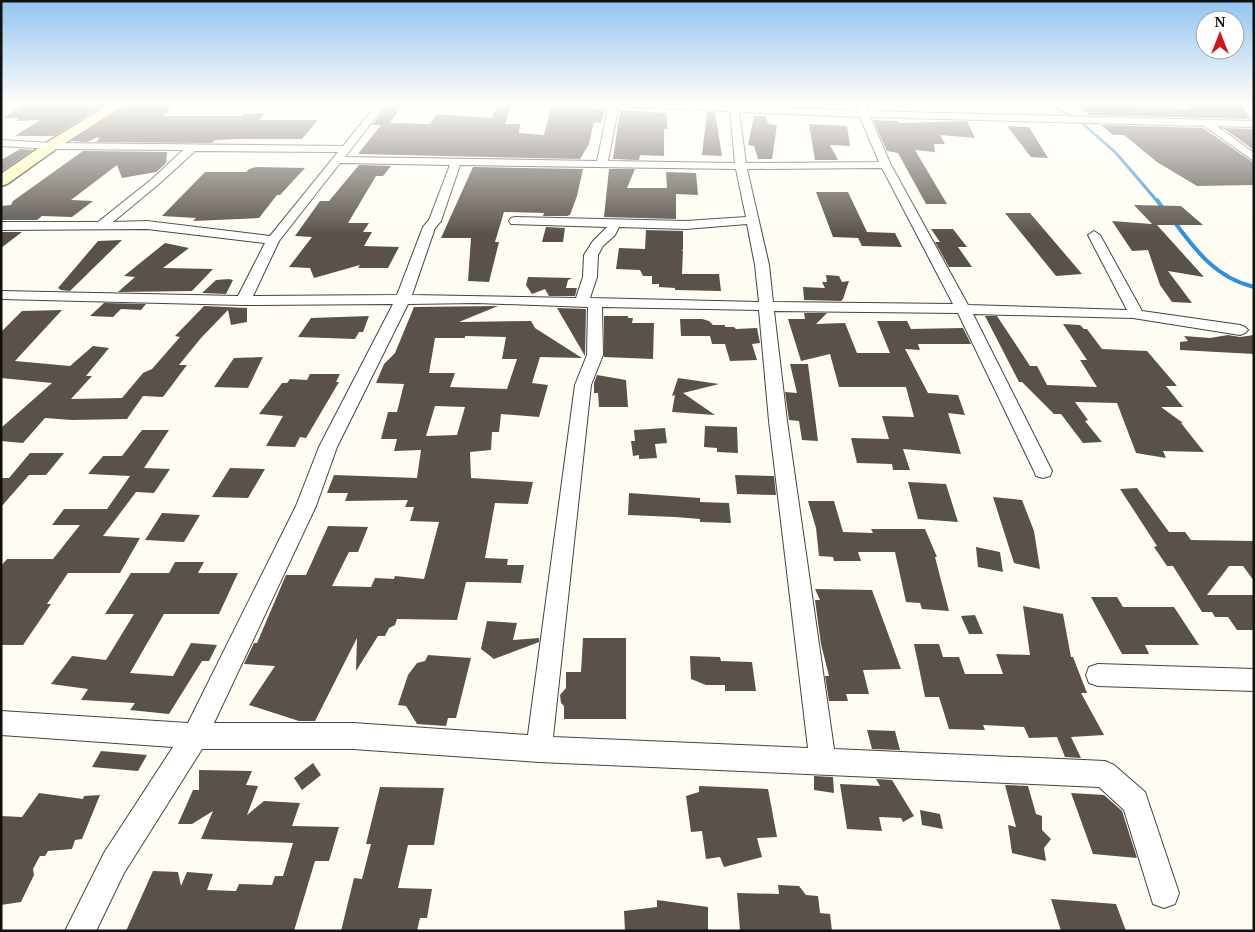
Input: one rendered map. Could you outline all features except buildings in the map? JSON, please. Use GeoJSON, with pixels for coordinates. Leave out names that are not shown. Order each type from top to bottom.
{"type":"FeatureCollection","features":[{"type":"Feature","properties":{"kind":"street"},"geometry":{"type":"LineString","coordinates":[[1,181],[49,147]]}},
{"type":"Feature","properties":{"kind":"street"},"geometry":{"type":"LineString","coordinates":[[101,224],[156,181],[192,147]]}},
{"type":"Feature","properties":{"kind":"street"},"geometry":{"type":"LineString","coordinates":[[251,147],[346,150]]}},
{"type":"Feature","properties":{"kind":"street"},"geometry":{"type":"LineString","coordinates":[[243,301],[273,240],[348,147]]}},
{"type":"Feature","properties":{"kind":"street"},"geometry":{"type":"LineString","coordinates":[[602,165],[605,147]]}},
{"type":"Feature","properties":{"kind":"street"},"geometry":{"type":"LineString","coordinates":[[738,147],[740,166],[762,266],[778,421],[823,761]]}},
{"type":"Feature","properties":{"kind":"street"},"geometry":{"type":"LineString","coordinates":[[879,147],[886,165],[962,309],[1043,472]]}},
{"type":"Feature","properties":{"kind":"street"},"geometry":{"type":"LineString","coordinates":[[1240,147],[1254,158]]}},
{"type":"Feature","properties":{"kind":"street"},"geometry":{"type":"LineString","coordinates":[[338,160],[602,165],[886,165]]}},
{"type":"Feature","properties":{"kind":"street"},"geometry":{"type":"LineString","coordinates":[[80,931],[114,863],[195,736],[306,506],[328,447],[403,299],[429,227],[435,220],[456,162]]}},
{"type":"Feature","properties":{"kind":"street"},"geometry":{"type":"LineString","coordinates":[[515,221],[614,225],[686,225],[752,220]]}},
{"type":"Feature","properties":{"kind":"street"},"geometry":{"type":"LineString","coordinates":[[1,226],[101,224],[182,228],[273,240]]}},
{"type":"Feature","properties":{"kind":"street"},"geometry":{"type":"LineString","coordinates":[[539,749],[583,385],[595,355],[588,303],[591,255],[598,244],[611,232],[614,225]]}},
{"type":"Feature","properties":{"kind":"street"},"geometry":{"type":"LineString","coordinates":[[1094,235],[1135,310],[1133,314]]}},
{"type":"Feature","properties":{"kind":"street"},"geometry":{"type":"LineString","coordinates":[[1,295],[243,301],[403,299],[962,309],[1133,314],[1240,330]]}},
{"type":"Feature","properties":{"kind":"street"},"geometry":{"type":"LineString","coordinates":[[1098,675],[1254,680]]}},
{"type":"Feature","properties":{"kind":"street"},"geometry":{"type":"LineString","coordinates":[[1,723],[195,736],[353,736],[539,749],[1105,774],[1135,802],[1164,893]]}},
{"type":"Feature","properties":{"kind":"waterway"},"geometry":{"type":"LineString","coordinates":[[1110,147],[1158,202]]}},
{"type":"Feature","properties":{"kind":"waterway"},"geometry":{"type":"LineString","coordinates":[[1157,200],[1165,211]]}},
{"type":"Feature","properties":{"kind":"waterway"},"geometry":{"type":"LineString","coordinates":[[1173,220],[1198,252],[1217,270],[1241,283],[1254,287]]}}]}
